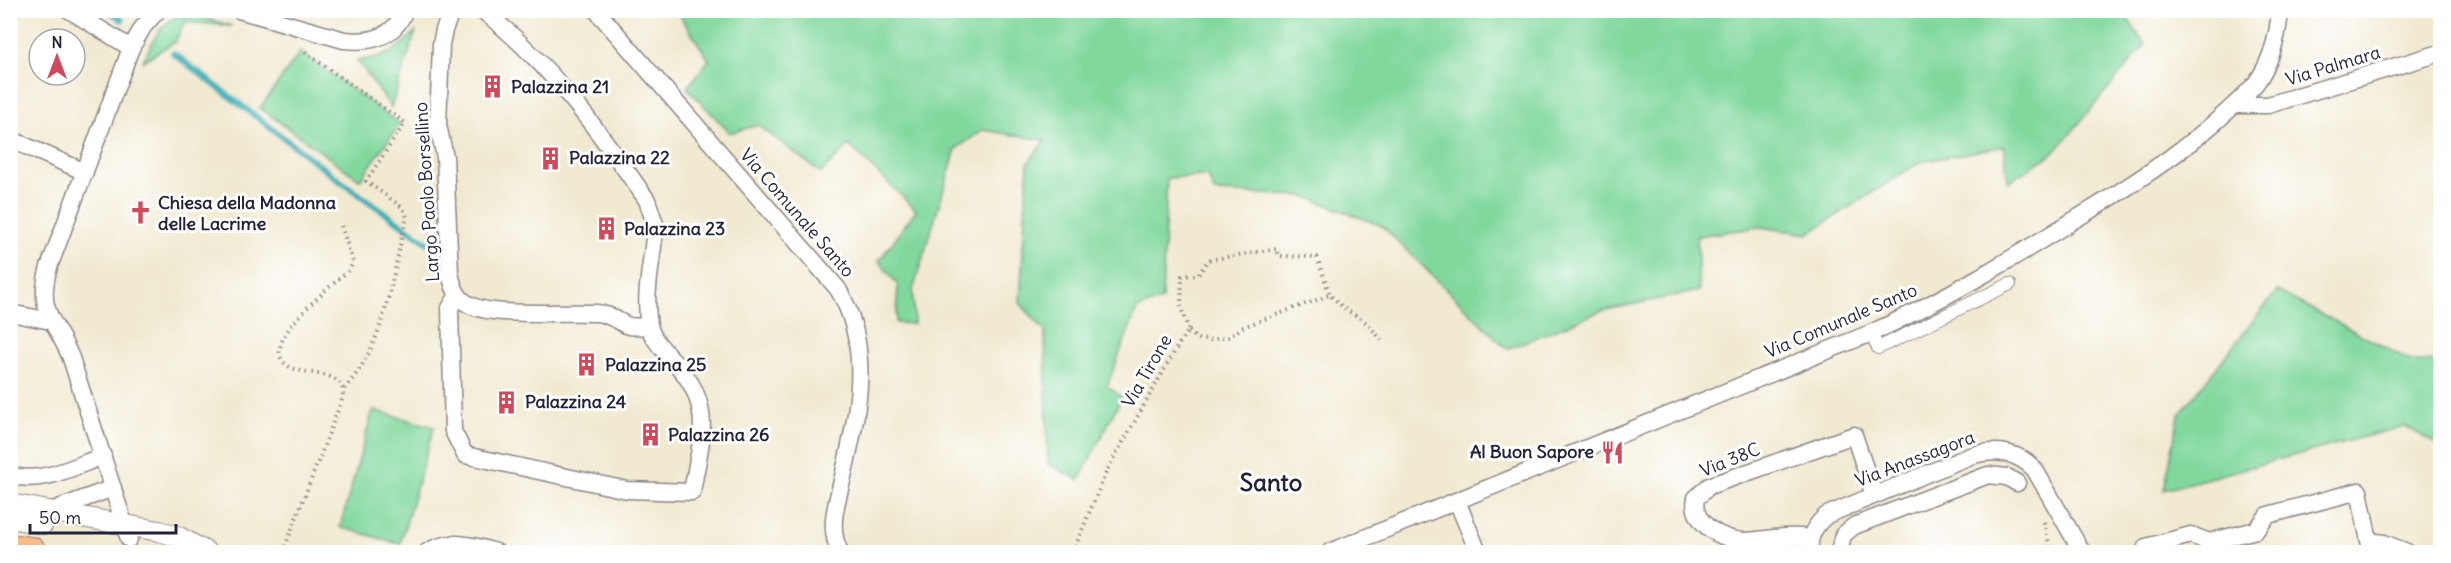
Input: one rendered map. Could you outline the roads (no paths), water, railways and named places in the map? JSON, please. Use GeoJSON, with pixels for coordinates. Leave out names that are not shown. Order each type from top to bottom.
{"type":"FeatureCollection","features":[{"type":"Feature","properties":{"kind":"highway"},"geometry":{"type":"LineString","coordinates":[[10,549],[31,552]]}},
{"type":"Feature","properties":{"kind":"street"},"geometry":{"type":"LineString","coordinates":[[69,10],[131,48]]}},
{"type":"Feature","properties":{"kind":"street"},"geometry":{"type":"LineString","coordinates":[[127,532],[71,358],[45,306],[45,282],[131,48],[151,15],[158,10]]}},
{"type":"Feature","properties":{"kind":"street"},"geometry":{"type":"LineString","coordinates":[[238,10],[357,42],[382,38],[393,29],[405,10]]}},
{"type":"Feature","properties":{"kind":"street","name":"Largo Paolo Borsellino"},"geometry":{"type":"LineString","coordinates":[[452,10],[441,44],[438,125],[445,157],[450,273],[458,295],[466,303],[489,311],[598,313],[620,320],[628,326],[649,326]]}},
{"type":"Feature","properties":{"kind":"street"},"geometry":{"type":"LineString","coordinates":[[458,295],[450,308],[453,431],[465,455],[627,490],[692,492],[702,425],[702,406],[697,391],[688,377],[654,339],[649,326],[648,297],[655,224],[647,200],[591,120],[567,92],[522,44],[482,10]]}},
{"type":"Feature","properties":{"kind":"street","name":"Via Comunale Santo"},"geometry":{"type":"LineString","coordinates":[[596,10],[838,289],[847,304],[858,340],[861,382],[858,408],[834,521],[835,541],[840,552]]}},
{"type":"Feature","properties":{"kind":"street","name":"Via Comunale Santo"},"geometry":{"type":"LineString","coordinates":[[1330,552],[1871,333],[1924,308],[1999,266],[2137,182],[2187,146],[2235,105],[2256,83],[2267,65],[2277,37],[2280,10]]}},
{"type":"Feature","properties":{"kind":"street","name":"Via Palmara"},"geometry":{"type":"LineString","coordinates":[[2235,105],[2268,105],[2440,53]]}},
{"type":"Feature","properties":{"kind":"street"},"geometry":{"type":"LineString","coordinates":[[10,139],[85,171]]}},
{"type":"Feature","properties":{"kind":"street"},"geometry":{"type":"LineString","coordinates":[[1871,333],[1878,348],[2010,284]]}},
{"type":"Feature","properties":{"kind":"street"},"geometry":{"type":"LineString","coordinates":[[10,313],[51,321]]}},
{"type":"Feature","properties":{"kind":"street","name":"Via 38C"},"geometry":{"type":"LineString","coordinates":[[1810,545],[1790,535],[1745,541],[1724,536],[1700,521],[1694,506],[1695,498],[1709,486],[1854,435],[1874,495]]}},
{"type":"Feature","properties":{"kind":"street","name":"Via Anassagora"},"geometry":{"type":"LineString","coordinates":[[1810,545],[1819,522],[1827,515],[1970,456],[1993,451],[2005,452],[2027,461],[2035,470],[2082,552]]}},
{"type":"Feature","properties":{"kind":"street"},"geometry":{"type":"LineString","coordinates":[[10,475],[39,478],[103,456]]}},
{"type":"Feature","properties":{"kind":"street"},"geometry":{"type":"LineString","coordinates":[[1839,552],[1843,535],[1854,526],[1988,475],[2007,477],[2017,483]]}},
{"type":"Feature","properties":{"kind":"street"},"geometry":{"type":"LineString","coordinates":[[48,512],[113,488]]}},
{"type":"Feature","properties":{"kind":"street"},"geometry":{"type":"LineString","coordinates":[[2146,547],[2191,536],[2209,542],[2256,530],[2268,515],[2359,491],[2369,541],[2384,543],[2407,552]]}},
{"type":"Feature","properties":{"kind":"street"},"geometry":{"type":"LineString","coordinates":[[1457,501],[1478,552]]}},
{"type":"Feature","properties":{"kind":"street"},"geometry":{"type":"LineString","coordinates":[[10,504],[127,532]]}},
{"type":"Feature","properties":{"kind":"street"},"geometry":{"type":"LineString","coordinates":[[10,518],[177,536],[206,552]]}},
{"type":"Feature","properties":{"kind":"street"},"geometry":{"type":"LineString","coordinates":[[427,552],[447,544],[461,543],[496,552]]}},
{"type":"Feature","properties":{"kind":"waterway"},"geometry":{"type":"LineString","coordinates":[[108,10],[122,20]]}},
{"type":"Feature","properties":{"kind":"waterway"},"geometry":{"type":"LineString","coordinates":[[173,53],[340,181],[428,243]]}},
{"type":"Feature","properties":{"kind":"place","name":"Palazzina 21"},"geometry":{"type":"Point","coordinates":[493,87]}},
{"type":"Feature","properties":{"kind":"place","name":"Palazzina 22"},"geometry":{"type":"Point","coordinates":[551,158]}},
{"type":"Feature","properties":{"kind":"place","name":"Chiesa della Madonna delle Lacrime"},"geometry":{"type":"Point","coordinates":[140,213]}},
{"type":"Feature","properties":{"kind":"place","name":"Palazzina 23"},"geometry":{"type":"Point","coordinates":[606,229]}},
{"type":"Feature","properties":{"kind":"place","name":"Palazzina 25"},"geometry":{"type":"Point","coordinates":[587,365]}},
{"type":"Feature","properties":{"kind":"place","name":"Palazzina 24"},"geometry":{"type":"Point","coordinates":[507,402]}},
{"type":"Feature","properties":{"kind":"place","name":"Palazzina 26"},"geometry":{"type":"Point","coordinates":[650,435]}},
{"type":"Feature","properties":{"kind":"place","name":"Al Buon Sapore"},"geometry":{"type":"Point","coordinates":[1612,452]}},
{"type":"Feature","properties":{"kind":"district","name":"Santo"},"geometry":{"type":"Point","coordinates":[1271,483]}}]}
